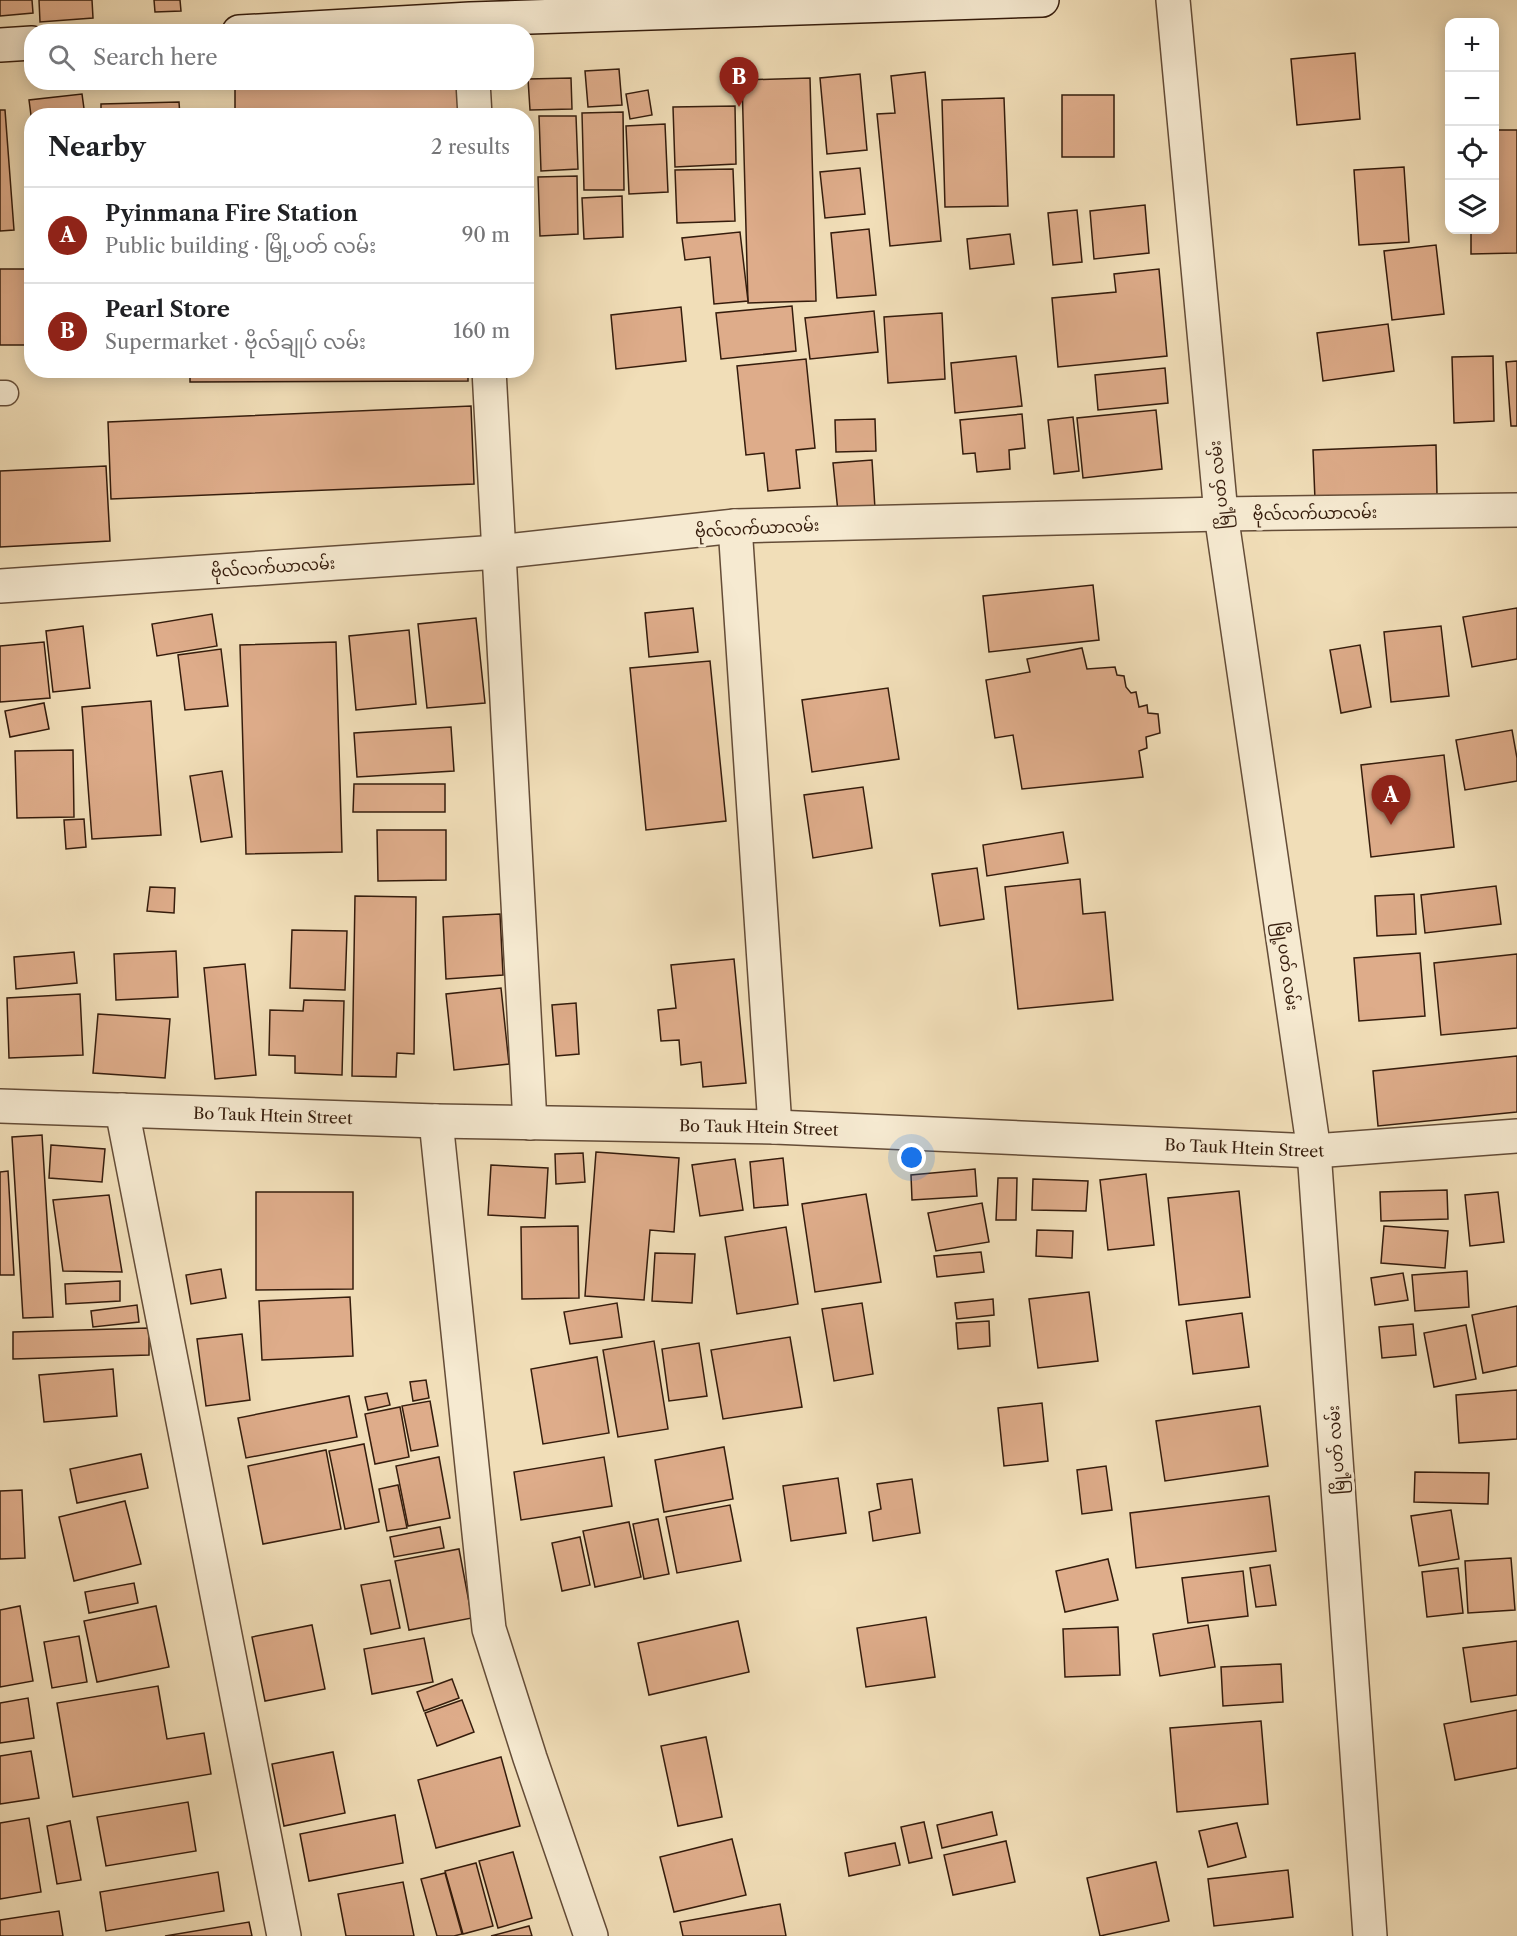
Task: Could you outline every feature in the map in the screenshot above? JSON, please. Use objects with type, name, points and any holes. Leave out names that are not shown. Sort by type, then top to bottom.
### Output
[{"type":"street","points":[[493,24],[1042,0]]},
{"type":"street","name":"မြို့ပတ် လမ်း","points":[[1173,0],[1221,514],[1314,1151],[1370,1936]]},
{"type":"street","points":[[0,45],[24,44]]},
{"type":"street","points":[[473,90],[475,108]]},
{"type":"street","points":[[489,378],[530,1123]]},
{"type":"street","name":"ဗိုလ်လက်ယာလမ်း","points":[[0,586],[498,552],[735,526],[1221,514],[1517,510]]},
{"type":"street","points":[[735,526],[775,1127]]},
{"type":"street","name":"Bo Tauk Htein Street","points":[[0,1106],[436,1121],[775,1127],[1314,1151],[1517,1136]]},
{"type":"street","points":[[122,1110],[284,1936]]},
{"type":"street","points":[[436,1121],[489,1629],[591,1936]]},
{"type":"building","points":[[0,0],[32,0],[33,13],[0,16]]},
{"type":"building","points":[[39,0],[92,0],[93,18],[40,22]]},
{"type":"building","points":[[154,0],[180,0],[181,11],[155,12]]},
{"type":"building","points":[[1355,53],[1360,119],[1297,125],[1291,59]]},
{"type":"building","points":[[619,69],[622,105],[588,107],[585,71]]},
{"type":"building","points":[[925,72],[941,241],[890,246],[877,114],[895,113],[891,76]]},
{"type":"building","points":[[860,74],[867,150],[827,154],[820,78]]},
{"type":"building","points":[[571,78],[572,109],[534,110],[530,108],[529,90],[534,90],[534,79]]},
{"type":"building","points":[[810,78],[816,301],[748,303],[742,80]]},
{"type":"building","points":[[235,90],[468,90],[468,108],[235,108]]},
{"type":"building","points":[[648,90],[652,115],[630,119],[626,94]]},
{"type":"building","points":[[82,94],[84,108],[30,108],[29,100]]},
{"type":"building","points":[[1062,95],[1114,95],[1114,157],[1062,157]]},
{"type":"building","points":[[1004,98],[1008,206],[945,207],[942,100]]},
{"type":"building","points":[[179,102],[179,108],[101,108],[101,104]]},
{"type":"building","points":[[735,106],[736,164],[675,167],[673,107]]},
{"type":"building","points":[[0,110],[5,110],[14,230],[0,231]]},
{"type":"building","points":[[623,112],[624,190],[584,190],[582,113]]},
{"type":"building","points":[[539,116],[576,116],[578,169],[541,171]]},
{"type":"building","points":[[665,124],[668,192],[629,194],[626,126]]},
{"type":"building","points":[[1499,130],[1517,130],[1517,253],[1471,254],[1471,234],[1499,234]]},
{"type":"building","points":[[1404,167],[1409,242],[1359,245],[1354,170]]},
{"type":"building","points":[[860,168],[865,214],[825,218],[820,172]]},
{"type":"building","points":[[733,169],[735,221],[677,223],[675,170]]},
{"type":"building","points":[[577,176],[578,234],[540,236],[538,177]]},
{"type":"building","points":[[622,196],[623,237],[584,239],[582,198]]},
{"type":"building","points":[[1145,205],[1149,253],[1094,259],[1090,211]]},
{"type":"building","points":[[1077,210],[1082,262],[1053,265],[1048,213]]},
{"type":"building","points":[[869,229],[876,295],[837,298],[831,233]]},
{"type":"building","points":[[740,232],[748,301],[714,304],[710,257],[685,260],[682,238]]},
{"type":"building","points":[[1010,234],[1014,264],[970,269],[967,239]]},
{"type":"building","points":[[1436,245],[1444,314],[1392,320],[1384,251]]},
{"type":"building","points":[[0,269],[24,269],[24,345],[0,345]]},
{"type":"building","points":[[1159,269],[1167,356],[1058,367],[1052,298],[1116,292],[1114,274]]},
{"type":"building","points":[[792,306],[796,351],[721,359],[716,313]]},
{"type":"building","points":[[681,307],[686,361],[616,369],[611,315]]},
{"type":"building","points":[[874,311],[878,352],[810,359],[805,318]]},
{"type":"building","points":[[942,313],[945,379],[888,383],[884,317]]},
{"type":"building","points":[[1388,324],[1394,371],[1323,381],[1317,333]]},
{"type":"building","points":[[1016,356],[1022,406],[955,413],[951,363]]},
{"type":"building","points":[[1493,356],[1494,421],[1454,423],[1452,357]]},
{"type":"building","points":[[806,359],[815,448],[796,450],[800,488],[768,491],[764,453],[746,455],[737,366]]},
{"type":"building","points":[[1517,361],[1517,426],[1511,426],[1506,362]]},
{"type":"building","points":[[1165,368],[1168,403],[1098,410],[1095,375]]},
{"type":"building","points":[[190,378],[468,378],[468,381],[190,382]]},
{"type":"building","points":[[471,406],[474,484],[111,499],[108,422]]},
{"type":"building","points":[[1156,410],[1162,469],[1083,478],[1077,418]]},
{"type":"building","points":[[1022,414],[1025,448],[1009,450],[1010,469],[977,472],[975,453],[963,454],[960,420]]},
{"type":"building","points":[[1073,417],[1079,471],[1054,474],[1048,420]]},
{"type":"building","points":[[875,419],[876,451],[836,452],[835,420]]},
{"type":"building","points":[[1436,445],[1437,495],[1315,500],[1313,450]]},
{"type":"building","points":[[872,460],[875,509],[838,512],[833,463]]},
{"type":"building","points":[[106,466],[110,541],[0,547],[0,471]]},
{"type":"building","points":[[1093,585],[1099,640],[989,652],[983,596]]},
{"type":"building","points":[[693,608],[698,652],[649,657],[645,613]]},
{"type":"building","points":[[1517,608],[1517,659],[1472,667],[1463,617]]},
{"type":"building","points":[[212,614],[217,646],[157,656],[152,624]]},
{"type":"building","points":[[476,618],[485,703],[427,708],[418,624]]},
{"type":"building","points":[[83,626],[90,688],[53,692],[46,631]]},
{"type":"building","points":[[1441,626],[1449,696],[1391,702],[1384,632]]},
{"type":"building","points":[[409,630],[416,704],[356,710],[349,636]]},
{"type":"building","points":[[44,642],[50,698],[0,702],[0,646]]},
{"type":"building","points":[[336,642],[342,852],[246,854],[240,645]]},
{"type":"building","points":[[1360,645],[1371,707],[1341,713],[1330,650]]},
{"type":"building","points":[[1082,648],[1087,669],[1115,667],[1117,675],[1124,676],[1126,687],[1131,693],[1136,692],[1139,707],[1147,705],[1148,713],[1158,714],[1160,733],[1146,737],[1147,748],[1139,751],[1143,777],[1022,789],[1013,735],[995,738],[986,680],[1030,672],[1027,659]]},
{"type":"building","points":[[221,649],[228,706],[185,710],[178,655]]},
{"type":"building","points":[[710,661],[726,821],[646,830],[630,668]]},
{"type":"building","points":[[888,688],[899,759],[812,772],[802,700]]},
{"type":"building","points":[[151,701],[161,835],[92,839],[82,707]]},
{"type":"building","points":[[44,703],[49,729],[10,737],[5,711]]},
{"type":"building","points":[[451,727],[454,771],[357,777],[354,733]]},
{"type":"building","points":[[1512,730],[1517,758],[1517,781],[1465,790],[1456,740]]},
{"type":"building","points":[[73,750],[74,817],[17,818],[15,751]]},
{"type":"building","points":[[1444,755],[1454,847],[1371,857],[1361,765]]},
{"type":"building","points":[[222,771],[232,837],[201,842],[190,776]]},
{"type":"building","points":[[354,784],[445,784],[445,812],[353,812]]},
{"type":"building","points":[[863,787],[872,848],[813,858],[804,795]]},
{"type":"building","points":[[84,819],[86,847],[66,849],[64,820]]},
{"type":"building","points":[[377,830],[446,830],[446,880],[378,881]]},
{"type":"building","points":[[1063,832],[1068,863],[987,876],[983,845]]},
{"type":"building","points":[[977,868],[984,919],[940,926],[932,874]]},
{"type":"building","points":[[1080,879],[1083,914],[1105,912],[1113,1000],[1018,1009],[1005,887]]},
{"type":"building","points":[[1496,886],[1501,924],[1425,933],[1421,895]]},
{"type":"building","points":[[150,887],[175,888],[174,913],[147,911]]},
{"type":"building","points":[[1414,894],[1416,934],[1377,936],[1375,896]]},
{"type":"building","points":[[355,896],[416,897],[414,1054],[397,1053],[396,1077],[352,1076]]},
{"type":"building","points":[[500,914],[503,975],[446,979],[443,917]]},
{"type":"building","points":[[292,930],[347,931],[345,990],[290,988]]},
{"type":"building","points":[[176,951],[178,997],[116,1000],[114,954]]},
{"type":"building","points":[[74,952],[77,983],[16,989],[14,957]]},
{"type":"building","points":[[1420,953],[1425,1016],[1359,1021],[1354,958]]},
{"type":"building","points":[[1517,954],[1517,1028],[1441,1035],[1434,963]]},
{"type":"building","points":[[734,959],[746,1083],[703,1087],[701,1062],[681,1065],[679,1040],[661,1041],[658,1010],[676,1008],[671,965]]},
{"type":"building","points":[[245,964],[256,1075],[215,1079],[204,968]]},
{"type":"building","points":[[501,988],[509,1064],[454,1070],[446,994]]},
{"type":"building","points":[[80,994],[83,1055],[9,1058],[7,998]]},
{"type":"building","points":[[304,1000],[344,1001],[342,1075],[295,1073],[295,1056],[269,1055],[270,1010],[303,1011]]},
{"type":"building","points":[[576,1003],[579,1054],[556,1056],[552,1005]]},
{"type":"building","points":[[98,1014],[170,1019],[165,1078],[93,1073]]},
{"type":"building","points":[[1517,1056],[1517,1112],[1378,1126],[1373,1071]]},
{"type":"building","points":[[42,1135],[53,1317],[23,1318],[12,1137]]},
{"type":"building","points":[[51,1145],[105,1149],[102,1182],[49,1178]]},
{"type":"building","points":[[596,1152],[679,1158],[674,1232],[650,1230],[644,1300],[585,1296]]},
{"type":"building","points":[[583,1153],[585,1182],[556,1184],[555,1154]]},
{"type":"building","points":[[783,1158],[788,1205],[754,1208],[750,1162]]},
{"type":"building","points":[[735,1159],[743,1210],[700,1216],[692,1165]]},
{"type":"building","points":[[491,1165],[548,1168],[545,1218],[488,1215]]},
{"type":"building","points":[[975,1169],[977,1196],[912,1200],[911,1175]]},
{"type":"building","points":[[8,1171],[14,1275],[0,1275],[0,1172]]},
{"type":"building","points":[[1146,1174],[1154,1245],[1108,1250],[1100,1180]]},
{"type":"building","points":[[998,1178],[1017,1178],[1016,1220],[996,1220]]},
{"type":"building","points":[[1033,1179],[1088,1181],[1086,1211],[1032,1210]]},
{"type":"building","points":[[1447,1190],[1448,1219],[1381,1221],[1380,1192]]},
{"type":"building","points":[[1239,1191],[1250,1297],[1179,1305],[1168,1198]]},
{"type":"building","points":[[256,1192],[353,1192],[353,1289],[256,1290]]},
{"type":"building","points":[[1498,1192],[1504,1242],[1470,1246],[1465,1195]]},
{"type":"building","points":[[866,1194],[881,1282],[815,1292],[802,1204]]},
{"type":"building","points":[[109,1195],[122,1272],[63,1271],[53,1200]]},
{"type":"building","points":[[982,1203],[989,1242],[936,1251],[928,1213]]},
{"type":"building","points":[[578,1226],[579,1298],[522,1299],[521,1227]]},
{"type":"building","points":[[1384,1226],[1448,1231],[1445,1268],[1381,1263]]},
{"type":"building","points":[[786,1227],[798,1304],[737,1314],[725,1237]]},
{"type":"building","points":[[1037,1230],[1073,1231],[1072,1258],[1036,1256]]},
{"type":"building","points":[[981,1252],[984,1272],[937,1277],[934,1256]]},
{"type":"building","points":[[655,1253],[695,1254],[692,1303],[652,1301]]},
{"type":"building","points":[[221,1269],[226,1298],[191,1304],[186,1275]]},
{"type":"building","points":[[1467,1271],[1469,1307],[1415,1311],[1412,1275]]},
{"type":"building","points":[[1403,1273],[1408,1300],[1375,1305],[1371,1278]]},
{"type":"building","points":[[120,1281],[120,1301],[66,1304],[65,1284]]},
{"type":"building","points":[[1089,1292],[1098,1361],[1038,1368],[1029,1299]]},
{"type":"building","points":[[350,1297],[353,1356],[262,1360],[259,1301]]},
{"type":"building","points":[[993,1299],[994,1315],[957,1319],[955,1303]]},
{"type":"building","points":[[617,1303],[622,1337],[570,1344],[564,1312]]},
{"type":"building","points":[[862,1303],[873,1374],[834,1381],[822,1309]]},
{"type":"building","points":[[137,1305],[139,1322],[93,1327],[91,1311]]},
{"type":"building","points":[[1517,1306],[1517,1366],[1483,1373],[1472,1315]]},
{"type":"building","points":[[1242,1313],[1249,1367],[1193,1374],[1186,1321]]},
{"type":"building","points":[[989,1321],[990,1346],[958,1349],[956,1323]]},
{"type":"building","points":[[1413,1324],[1416,1355],[1382,1358],[1379,1327]]},
{"type":"building","points":[[1466,1325],[1476,1379],[1434,1387],[1424,1333]]},
{"type":"building","points":[[149,1328],[149,1355],[13,1359],[13,1332]]},
{"type":"building","points":[[242,1334],[250,1400],[206,1406],[197,1339]]},
{"type":"building","points":[[790,1337],[802,1407],[723,1419],[711,1350]]},
{"type":"building","points":[[654,1341],[668,1429],[618,1437],[603,1350]]},
{"type":"building","points":[[699,1343],[707,1396],[669,1401],[662,1349]]},
{"type":"building","points":[[597,1357],[609,1433],[543,1444],[531,1369]]},
{"type":"building","points":[[113,1369],[117,1416],[44,1422],[39,1375]]},
{"type":"building","points":[[426,1380],[429,1398],[413,1401],[410,1382]]},
{"type":"building","points":[[1517,1390],[1517,1439],[1459,1443],[1456,1395]]},
{"type":"building","points":[[387,1393],[390,1405],[368,1410],[365,1397]]},
{"type":"building","points":[[349,1396],[357,1437],[246,1458],[238,1418]]},
{"type":"building","points":[[430,1401],[438,1446],[411,1451],[402,1406]]},
{"type":"building","points":[[1042,1403],[1048,1461],[1004,1466],[998,1408]]},
{"type":"building","points":[[1260,1406],[1268,1466],[1165,1481],[1156,1421]]},
{"type":"building","points":[[400,1407],[409,1457],[375,1464],[365,1414]]},
{"type":"building","points":[[364,1444],[379,1522],[345,1529],[329,1451]]},
{"type":"building","points":[[724,1447],[733,1499],[664,1512],[655,1460]]},
{"type":"building","points":[[326,1450],[341,1529],[263,1544],[248,1466]]},
{"type":"building","points":[[141,1454],[148,1488],[77,1503],[70,1469]]},
{"type":"building","points":[[439,1457],[450,1518],[408,1526],[396,1466]]},
{"type":"building","points":[[604,1457],[612,1506],[521,1520],[514,1472]]},
{"type":"building","points":[[1106,1466],[1112,1510],[1082,1514],[1077,1470]]},
{"type":"building","points":[[1415,1472],[1489,1473],[1488,1504],[1414,1502]]},
{"type":"building","points":[[838,1478],[846,1533],[791,1541],[783,1486]]},
{"type":"building","points":[[912,1479],[920,1533],[873,1541],[869,1512],[881,1509],[877,1484]]},
{"type":"building","points":[[398,1485],[407,1528],[387,1531],[379,1489]]},
{"type":"building","points":[[22,1490],[25,1558],[0,1559],[0,1491]]},
{"type":"building","points":[[1269,1496],[1276,1551],[1136,1568],[1130,1513]]},
{"type":"building","points":[[125,1501],[141,1564],[74,1581],[59,1517]]},
{"type":"building","points":[[730,1505],[741,1561],[677,1573],[666,1517]]},
{"type":"building","points":[[1451,1510],[1459,1559],[1419,1566],[1411,1516]]},
{"type":"building","points":[[658,1519],[669,1574],[644,1579],[633,1524]]},
{"type":"building","points":[[629,1522],[641,1577],[595,1587],[583,1531]]},
{"type":"building","points":[[440,1527],[444,1548],[394,1557],[390,1537]]},
{"type":"building","points":[[580,1537],[590,1585],[562,1591],[552,1543]]},
{"type":"building","points":[[459,1549],[472,1618],[409,1630],[395,1561]]},
{"type":"building","points":[[1511,1558],[1515,1610],[1468,1613],[1465,1561]]},
{"type":"building","points":[[1108,1559],[1118,1600],[1065,1612],[1056,1571]]},
{"type":"building","points":[[1270,1565],[1276,1605],[1256,1607],[1250,1568]]},
{"type":"building","points":[[1458,1568],[1463,1613],[1427,1617],[1422,1572]]},
{"type":"building","points":[[1243,1571],[1248,1616],[1188,1623],[1182,1578]]},
{"type":"building","points":[[390,1580],[400,1628],[371,1634],[361,1585]]},
{"type":"building","points":[[134,1583],[138,1603],[89,1613],[85,1592]]},
{"type":"building","points":[[20,1606],[33,1681],[0,1687],[0,1610]]},
{"type":"building","points":[[156,1606],[169,1667],[97,1682],[84,1621]]},
{"type":"building","points":[[926,1617],[935,1677],[866,1687],[857,1628]]},
{"type":"building","points":[[738,1621],[749,1672],[649,1695],[638,1643]]},
{"type":"building","points":[[312,1625],[325,1689],[265,1701],[252,1637]]},
{"type":"building","points":[[1208,1625],[1215,1667],[1160,1676],[1153,1634]]},
{"type":"building","points":[[1118,1627],[1120,1675],[1065,1677],[1063,1629]]},
{"type":"building","points":[[79,1636],[87,1682],[52,1688],[44,1642]]},
{"type":"building","points":[[424,1638],[433,1682],[372,1694],[364,1649]]},
{"type":"building","points":[[1517,1641],[1517,1695],[1471,1702],[1463,1648]]},
{"type":"building","points":[[1281,1664],[1283,1702],[1223,1706],[1221,1667]]},
{"type":"building","points":[[452,1679],[459,1698],[424,1711],[417,1692]]},
{"type":"building","points":[[158,1686],[167,1739],[204,1733],[211,1774],[73,1797],[57,1703]]},
{"type":"building","points":[[28,1698],[34,1738],[0,1743],[0,1703]]},
{"type":"building","points":[[462,1700],[474,1732],[437,1746],[425,1713]]},
{"type":"building","points":[[1517,1710],[1517,1768],[1455,1780],[1444,1724]]},
{"type":"building","points":[[1261,1721],[1268,1804],[1177,1812],[1170,1728]]},
{"type":"building","points":[[706,1737],[722,1817],[678,1826],[661,1746]]},
{"type":"building","points":[[31,1751],[39,1798],[0,1804],[0,1756]]},
{"type":"building","points":[[333,1752],[345,1813],[284,1826],[272,1764]]},
{"type":"building","points":[[501,1757],[520,1826],[436,1848],[418,1780]]},
{"type":"building","points":[[188,1802],[196,1851],[106,1866],[97,1817]]},
{"type":"building","points":[[992,1812],[997,1835],[942,1848],[937,1825]]},
{"type":"building","points":[[395,1815],[403,1863],[309,1881],[300,1834]]},
{"type":"building","points":[[29,1818],[41,1892],[0,1899],[0,1823]]},
{"type":"building","points":[[70,1821],[81,1880],[57,1884],[47,1826]]},
{"type":"building","points":[[924,1822],[932,1858],[909,1863],[901,1827]]},
{"type":"building","points":[[1237,1823],[1246,1857],[1208,1867],[1199,1831]]},
{"type":"building","points":[[732,1839],[746,1895],[674,1912],[660,1857]]},
{"type":"building","points":[[1006,1841],[1015,1882],[953,1895],[944,1855]]},
{"type":"building","points":[[895,1843],[900,1865],[849,1876],[845,1853]]},
{"type":"building","points":[[513,1852],[532,1918],[498,1928],[479,1861]]},
{"type":"building","points":[[1156,1862],[1169,1921],[1100,1936],[1087,1878]]},
{"type":"building","points":[[476,1863],[493,1926],[463,1934],[445,1871]]},
{"type":"building","points":[[1288,1870],[1293,1917],[1214,1926],[1208,1879]]},
{"type":"building","points":[[218,1872],[224,1911],[106,1931],[100,1892]]},
{"type":"building","points":[[445,1873],[462,1934],[454,1936],[437,1936],[421,1879]]},
{"type":"building","points":[[403,1882],[414,1936],[346,1936],[338,1894]]},
{"type":"building","points":[[780,1904],[786,1936],[683,1936],[680,1922]]},
{"type":"building","points":[[59,1911],[63,1936],[0,1936],[0,1920]]},
{"type":"building","points":[[249,1922],[252,1936],[165,1936]]},
{"type":"building","points":[[529,1926],[532,1936],[491,1936]]},
{"type":"place","name":"Pearl Store","points":[[739,107]]},
{"type":"place","name":"Pyinmana Fire Station","points":[[1391,825]]}]
